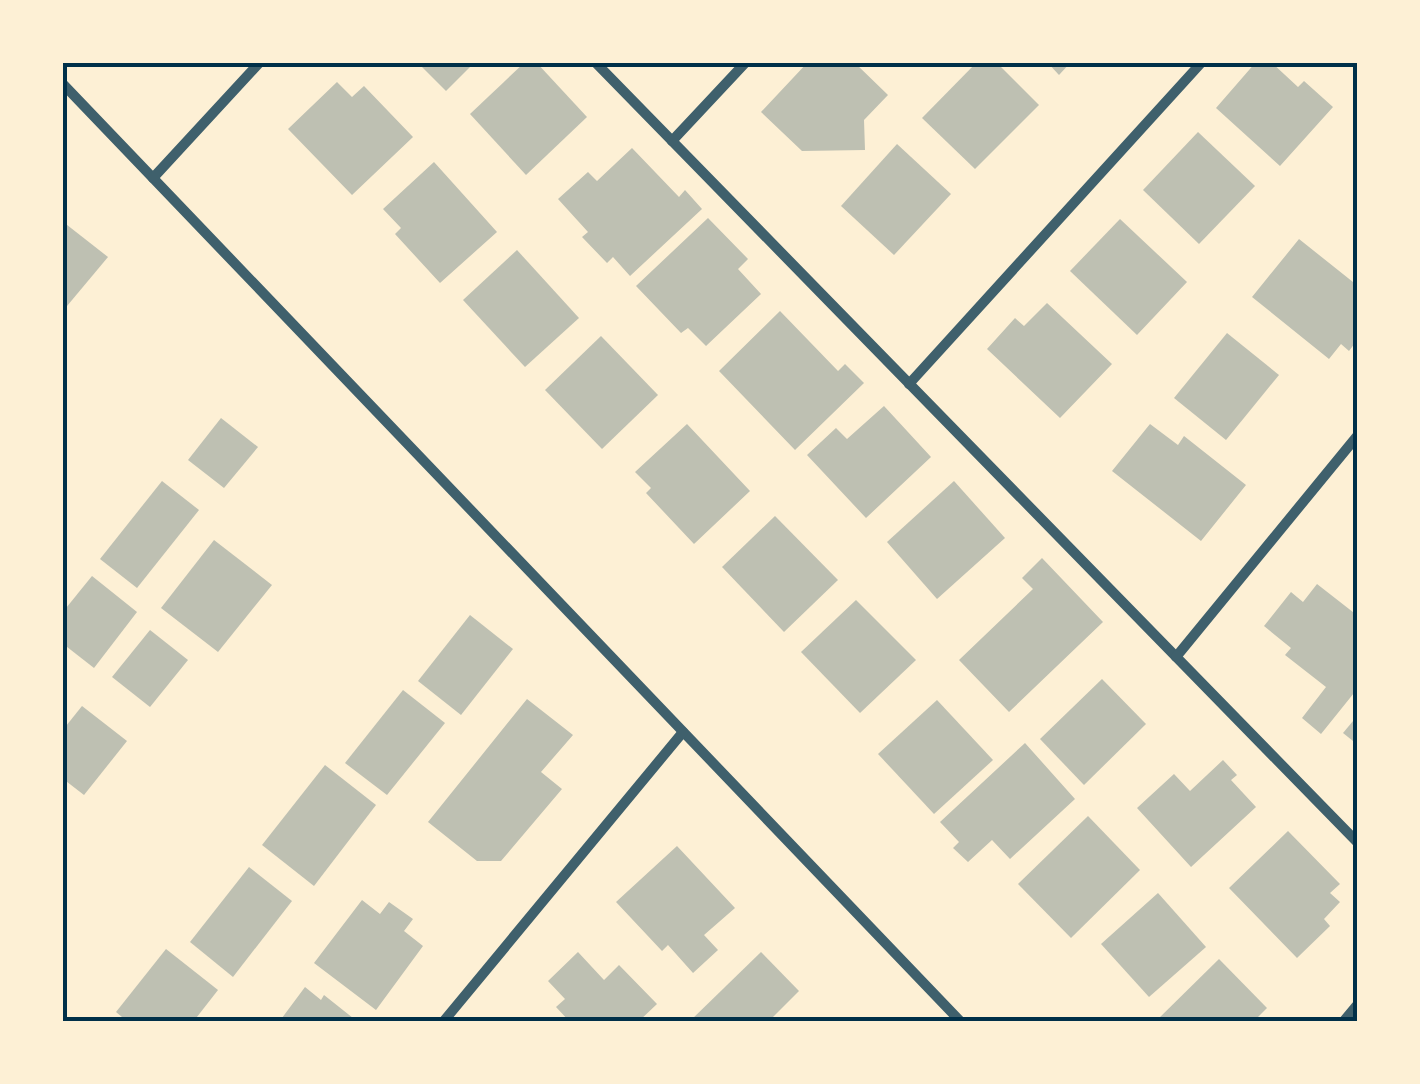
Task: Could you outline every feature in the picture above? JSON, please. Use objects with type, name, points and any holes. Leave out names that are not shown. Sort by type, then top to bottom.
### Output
[{"type":"street","points":[[153,178],[260,62]]},
{"type":"street","points":[[595,62],[1358,843]]},
{"type":"street","points":[[672,141],[746,62]]},
{"type":"street","points":[[909,384],[1202,62]]},
{"type":"street","points":[[62,83],[962,1022]]},
{"type":"street","points":[[1176,658],[1358,436]]},
{"type":"street","points":[[443,1022],[683,732]]},
{"type":"street","points":[[1343,1022],[1358,1004]]},
{"type":"building","points":[[417,62],[475,62],[446,91]]},
{"type":"building","points":[[525,62],[536,62],[587,117],[526,175],[470,114]]},
{"type":"building","points":[[808,62],[854,62],[888,95],[864,120],[865,150],[802,151],[761,112]]},
{"type":"building","points":[[977,62],[996,62],[1039,105],[975,169],[922,118]]},
{"type":"building","points":[[1047,62],[1071,62],[1059,75]]},
{"type":"building","points":[[1256,62],[1271,62],[1298,87],[1304,81],[1333,107],[1280,166],[1216,108]]},
{"type":"building","points":[[337,82],[352,97],[364,86],[413,137],[352,195],[288,129]]},
{"type":"building","points":[[1198,132],[1255,186],[1199,244],[1143,190]]},
{"type":"building","points":[[897,144],[951,194],[894,255],[841,206]]},
{"type":"building","points":[[632,148],[679,197],[685,190],[702,209],[630,276],[613,257],[607,263],[582,237],[588,232],[558,199],[588,172],[597,181]]},
{"type":"building","points":[[434,162],[497,232],[440,283],[395,234],[401,228],[383,209]]},
{"type":"building","points":[[708,218],[748,259],[738,269],[761,294],[706,346],[688,328],[681,333],[636,286]]},
{"type":"building","points":[[1120,219],[1187,282],[1137,335],[1070,271]]},
{"type":"building","points":[[62,221],[108,257],[62,312]]},
{"type":"building","points":[[1299,239],[1358,286],[1358,339],[1349,351],[1341,344],[1329,359],[1252,297]]},
{"type":"building","points":[[517,250],[579,318],[525,367],[463,300]]},
{"type":"building","points":[[1047,303],[1112,364],[1060,418],[987,349],[1015,318],[1024,326]]},
{"type":"building","points":[[780,311],[838,371],[845,364],[864,383],[795,450],[719,371]]},
{"type":"building","points":[[1227,333],[1279,375],[1226,440],[1174,398]]},
{"type":"building","points":[[601,336],[658,395],[602,449],[545,390]]},
{"type":"building","points":[[884,406],[931,457],[866,518],[807,455],[836,428],[847,439]]},
{"type":"building","points":[[221,418],[258,447],[224,488],[188,460]]},
{"type":"building","points":[[687,424],[750,491],[694,544],[646,493],[651,488],[635,472]]},
{"type":"building","points":[[1150,424],[1178,445],[1184,436],[1246,485],[1201,541],[1112,471]]},
{"type":"building","points":[[162,481],[199,510],[137,588],[100,559]]},
{"type":"building","points":[[954,481],[1005,538],[937,599],[887,542]]},
{"type":"building","points":[[775,516],[838,580],[784,632],[722,567]]},
{"type":"building","points":[[214,540],[272,585],[218,652],[161,608]]},
{"type":"building","points":[[1042,558],[1103,622],[1009,712],[959,660],[1033,589],[1022,578]]},
{"type":"building","points":[[92,576],[137,612],[94,668],[62,643],[62,613]]},
{"type":"building","points":[[1317,584],[1358,616],[1358,688],[1321,734],[1302,718],[1326,687],[1285,655],[1291,648],[1264,626],[1291,592],[1303,602]]},
{"type":"building","points":[[856,600],[916,660],[860,713],[801,652]]},
{"type":"building","points":[[470,615],[513,649],[461,715],[418,681]]},
{"type":"building","points":[[150,630],[188,660],[150,707],[112,677]]},
{"type":"building","points":[[1102,679],[1146,724],[1084,785],[1040,739]]},
{"type":"building","points":[[403,690],[445,723],[387,795],[345,763]]},
{"type":"building","points":[[527,699],[573,735],[541,772],[562,789],[501,861],[477,861],[428,822]]},
{"type":"building","points":[[937,700],[993,760],[934,814],[878,754]]},
{"type":"building","points":[[82,706],[127,741],[84,795],[62,778],[62,731]]},
{"type":"building","points":[[1358,715],[1358,745],[1343,733]]},
{"type":"building","points":[[1025,743],[1075,799],[1010,859],[992,840],[968,862],[953,848],[959,842],[940,822]]},
{"type":"building","points":[[1223,760],[1237,775],[1231,780],[1256,807],[1191,867],[1137,808],[1174,774],[1190,791]]},
{"type":"building","points":[[325,765],[376,805],[314,886],[262,845]]},
{"type":"building","points":[[1088,816],[1140,870],[1071,938],[1018,884]]},
{"type":"building","points":[[1288,831],[1340,884],[1330,893],[1340,902],[1324,919],[1330,926],[1297,958],[1229,888]]},
{"type":"building","points":[[677,846],[735,908],[704,935],[718,950],[693,973],[668,945],[662,951],[616,902]]},
{"type":"building","points":[[249,867],[292,901],[233,977],[190,942]]},
{"type":"building","points":[[1158,893],[1206,947],[1149,997],[1101,944]]},
{"type":"building","points":[[362,900],[380,914],[389,902],[413,919],[404,931],[423,946],[376,1010],[314,963]]},
{"type":"building","points":[[166,949],[218,990],[193,1022],[128,1022],[116,1012]]},
{"type":"building","points":[[578,952],[604,980],[619,965],[657,1004],[638,1022],[570,1022],[556,1007],[565,999],[548,981]]},
{"type":"building","points":[[761,952],[799,991],[768,1022],[689,1022]]},
{"type":"building","points":[[1219,959],[1267,1008],[1253,1022],[1155,1022]]},
{"type":"building","points":[[305,987],[321,1000],[324,995],[358,1022],[279,1022]]}]
